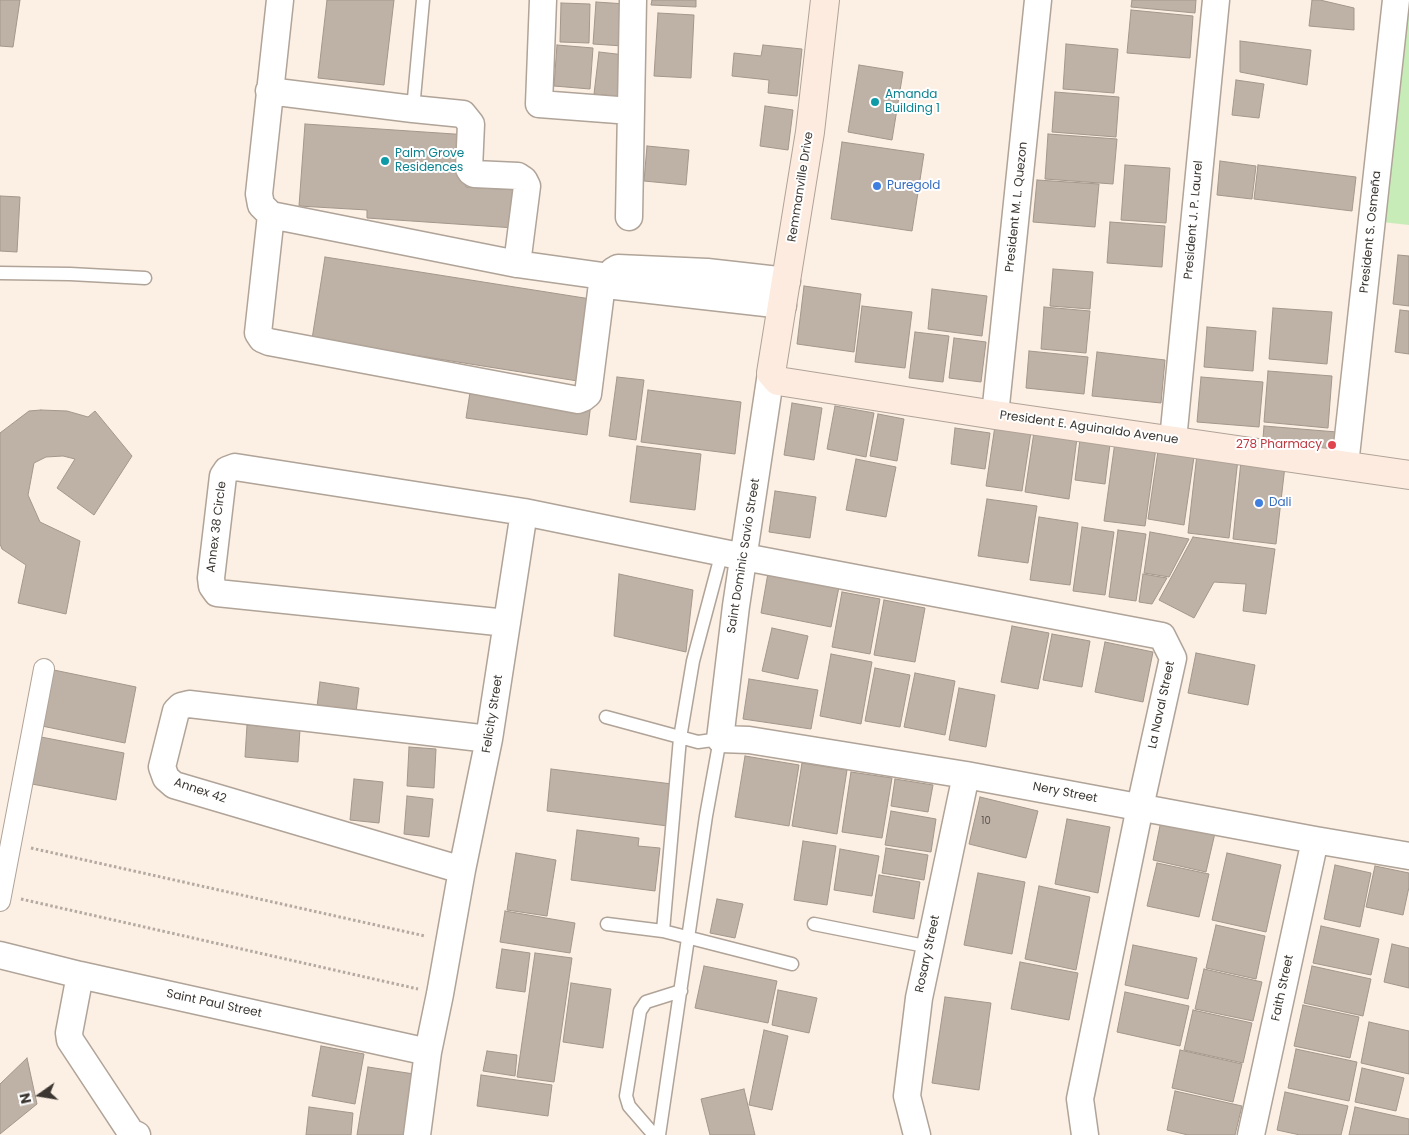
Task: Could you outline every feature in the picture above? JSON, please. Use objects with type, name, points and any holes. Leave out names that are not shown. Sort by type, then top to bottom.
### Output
[{"type":"main road","name":"Remmanville Drive","points":[[772,374],[810,132],[825,0]]},
{"type":"main road","name":"President E. Aguinaldo Avenue","points":[[772,374],[778,380],[995,415],[1409,475]]},
{"type":"street","points":[[280,0],[258,194],[261,205],[271,215],[517,264],[606,276],[618,268],[682,282],[785,293]]},
{"type":"street","points":[[543,0],[539,104],[631,111]]},
{"type":"street","points":[[629,217],[633,0]]},
{"type":"street","name":"President M. L. Quezon","points":[[995,415],[1038,0]]},
{"type":"street","name":"President J. P. Laurel","points":[[1173,440],[1216,0]]},
{"type":"street","name":"President S. Osmeña","points":[[1346,465],[1396,0]]},
{"type":"street","points":[[269,91],[463,114],[470,124],[469,169],[471,172],[474,174],[518,176],[524,180],[527,186],[517,264]]},
{"type":"street","points":[[271,215],[258,332],[262,339],[269,342],[578,400],[588,394],[606,276]]},
{"type":"street","name":"Saint Dominic Savio Street","points":[[720,739],[736,606],[733,554],[772,374]]},
{"type":"street","name":"Annex 38 Circle","points":[[507,623],[217,593],[212,586],[210,578],[222,476],[227,470],[234,467],[524,512]]},
{"type":"street","points":[[524,512],[733,554]]},
{"type":"street","name":"Felicity Street","points":[[417,1135],[428,1052],[489,739],[524,512]]},
{"type":"street","name":"La Naval Street","points":[[733,554],[1162,636],[1173,658],[1140,807],[1080,1099],[1085,1135]]},
{"type":"street","points":[[1,898],[44,669]]},
{"type":"street","name":"Annex 42","points":[[462,870],[174,785],[166,778],[162,767],[176,711],[181,706],[189,704],[489,739]]},
{"type":"street","name":"Nery Street","points":[[720,739],[749,740],[966,775],[1409,856]]},
{"type":"street","name":"Rosary Street","points":[[916,1135],[907,1096],[919,998],[966,775]]},
{"type":"street","name":"Faith Street","points":[[1251,1135],[1315,840]]},
{"type":"street","name":"Saint Paul Street","points":[[0,955],[80,975],[428,1052]]},
{"type":"street","points":[[80,975],[69,1033],[70,1040],[130,1132],[137,1135]]},
{"type":"lane","points":[[413,109],[423,0]]},
{"type":"lane","points":[[0,273],[145,278]]},
{"type":"lane","points":[[663,931],[680,738],[693,661],[733,554]]},
{"type":"lane","points":[[606,717],[698,742],[720,739],[711,786],[659,1135]]},
{"type":"lane","points":[[607,924],[663,931],[688,939],[792,964]]},
{"type":"lane","points":[[814,924],[930,947]]},
{"type":"lane","points":[[654,1135],[629,1106],[626,1096],[640,1011],[646,1002],[681,991]]},
{"type":"path","points":[[11,844],[450,941]]},
{"type":"path","points":[[1,898],[440,994]]},
{"type":"green space","points":[[1409,0],[1409,225],[1382,222]]},
{"type":"building","points":[[0,0],[20,0],[13,47],[0,46]]},
{"type":"building","points":[[327,0],[394,0],[384,85],[318,78]]},
{"type":"building","points":[[652,0],[696,0],[696,7],[651,5]]},
{"type":"building","points":[[1132,0],[1196,0],[1195,13],[1131,7]]},
{"type":"building","points":[[1312,0],[1354,8],[1354,30],[1309,26]]},
{"type":"building","points":[[596,2],[626,4],[623,46],[593,44]]},
{"type":"building","points":[[561,3],[590,4],[589,43],[560,42]]},
{"type":"building","points":[[1131,10],[1193,16],[1190,58],[1127,53]]},
{"type":"building","points":[[658,13],[694,15],[691,78],[654,76]]},
{"type":"building","points":[[1240,41],[1311,50],[1307,85],[1240,72]]},
{"type":"building","points":[[1066,44],[1118,49],[1114,93],[1063,89]]},
{"type":"building","points":[[557,45],[593,48],[590,89],[554,86]]},
{"type":"building","points":[[763,45],[802,49],[797,96],[768,93],[769,80],[732,76],[734,53],[761,56]]},
{"type":"building","points":[[599,52],[625,55],[621,97],[594,94]]},
{"type":"building","name":"Amanda Building 1","points":[[859,65],[903,72],[892,140],[848,132]]},
{"type":"building","points":[[1236,80],[1264,84],[1259,118],[1232,115]]},
{"type":"building","points":[[1055,92],[1119,97],[1116,137],[1052,132]]},
{"type":"building","points":[[765,106],[793,110],[788,150],[760,146]]},
{"type":"building","name":"Palm Grove Residences","points":[[305,124],[469,135],[466,187],[518,190],[515,228],[367,218],[367,210],[299,206]]},
{"type":"building","points":[[1048,134],[1117,139],[1113,184],[1045,179]]},
{"type":"building","name":"Puregold","points":[[842,142],[924,154],[912,231],[831,219]]},
{"type":"building","points":[[647,146],[689,150],[686,185],[644,181]]},
{"type":"building","points":[[1220,161],[1256,166],[1252,199],[1217,195]]},
{"type":"building","points":[[1125,165],[1170,168],[1166,223],[1121,220]]},
{"type":"building","points":[[1258,165],[1356,177],[1352,211],[1254,199]]},
{"type":"building","points":[[1037,180],[1099,184],[1095,227],[1033,222]]},
{"type":"building","points":[[0,196],[20,197],[17,252],[0,251]]},
{"type":"building","points":[[1110,222],[1165,226],[1162,267],[1107,263]]},
{"type":"building","points":[[1398,255],[1409,256],[1409,306],[1393,304]]},
{"type":"building","points":[[325,257],[597,300],[584,382],[312,339]]},
{"type":"building","points":[[1053,269],[1093,272],[1090,309],[1050,306]]},
{"type":"building","points":[[804,286],[861,294],[854,352],[797,344]]},
{"type":"building","points":[[932,289],[987,296],[982,336],[928,329]]},
{"type":"building","points":[[862,306],[912,312],[905,368],[855,362]]},
{"type":"building","points":[[1044,307],[1090,311],[1086,353],[1041,349]]},
{"type":"building","points":[[1273,308],[1332,312],[1327,364],[1269,359]]},
{"type":"building","points":[[1400,310],[1409,311],[1409,354],[1395,352]]},
{"type":"building","points":[[1207,327],[1256,331],[1253,371],[1204,367]]},
{"type":"building","points":[[915,332],[949,336],[943,382],[909,378]]},
{"type":"building","points":[[954,338],[986,342],[981,382],[949,378]]},
{"type":"building","points":[[1029,351],[1088,357],[1084,394],[1026,388]]},
{"type":"building","points":[[1097,352],[1165,360],[1161,403],[1092,396]]},
{"type":"building","points":[[1268,371],[1332,376],[1328,428],[1264,422]]},
{"type":"building","points":[[617,377],[644,380],[636,440],[609,436]]},
{"type":"building","points":[[1201,377],[1263,382],[1259,427],[1197,422]]},
{"type":"building","points":[[471,386],[591,403],[587,435],[466,418]]},
{"type":"building","points":[[648,390],[741,402],[735,454],[641,442]]},
{"type":"building","points":[[792,403],[822,408],[814,460],[784,455]]},
{"type":"building","points":[[835,406],[874,413],[866,457],[827,449]]},
{"type":"building","points":[[29,411],[67,411],[88,417],[95,411],[132,456],[94,515],[57,488],[75,459],[63,456],[46,457],[34,463],[28,495],[40,522],[80,541],[66,614],[18,603],[26,565],[2,549],[0,544],[0,433]]},
{"type":"building","points":[[878,414],[904,419],[897,461],[870,456]]},
{"type":"building","points":[[995,426],[1031,432],[1022,491],[986,486]]},
{"type":"building","points":[[1264,426],[1337,432],[1335,456],[1262,450]]},
{"type":"building","points":[[955,428],[990,433],[985,469],[951,464]]},
{"type":"building","points":[[1034,432],[1077,438],[1069,499],[1025,492]]},
{"type":"building","points":[[1080,439],[1110,444],[1105,484],[1075,480]]},
{"type":"building","points":[[1115,442],[1156,448],[1145,526],[1104,521]]},
{"type":"building","points":[[637,446],[701,454],[695,510],[630,502]]},
{"type":"building","points":[[1158,451],[1194,457],[1184,525],[1148,519]]},
{"type":"building","points":[[1197,454],[1238,459],[1229,538],[1188,533]]},
{"type":"building","points":[[856,459],[896,467],[886,517],[846,510]]},
{"type":"building","name":"Dali","points":[[1241,461],[1285,466],[1276,544],[1233,539]]},
{"type":"building","points":[[775,491],[816,497],[810,538],[769,532]]},
{"type":"building","points":[[987,499],[1037,506],[1028,563],[978,556]]},
{"type":"building","points":[[1039,517],[1078,523],[1070,585],[1030,580]]},
{"type":"building","points":[[1082,527],[1114,532],[1105,595],[1073,591]]},
{"type":"building","points":[[1118,530],[1146,534],[1136,601],[1109,597]]},
{"type":"building","points":[[1150,532],[1189,539],[1169,577],[1144,573]]},
{"type":"building","points":[[1193,537],[1275,549],[1266,614],[1243,611],[1246,584],[1214,582],[1194,618],[1159,600]]},
{"type":"building","points":[[768,573],[839,587],[831,627],[761,613]]},
{"type":"building","points":[[619,574],[693,590],[686,652],[614,636]]},
{"type":"building","points":[[1143,574],[1167,578],[1152,604],[1139,602]]},
{"type":"building","points":[[842,592],[880,599],[870,654],[832,647]]},
{"type":"building","points":[[884,600],[925,608],[915,662],[874,655]]},
{"type":"building","points":[[1012,626],[1049,633],[1038,689],[1001,682]]},
{"type":"building","points":[[772,628],[808,636],[798,679],[762,671]]},
{"type":"building","points":[[1052,634],[1090,641],[1082,687],[1043,680]]},
{"type":"building","points":[[1105,642],[1153,652],[1143,702],[1095,692]]},
{"type":"building","points":[[1196,653],[1255,665],[1248,705],[1188,693]]},
{"type":"building","points":[[831,654],[872,662],[861,724],[820,716]]},
{"type":"building","points":[[875,668],[910,675],[900,727],[865,721]]},
{"type":"building","points":[[49,669],[136,687],[125,743],[37,725]]},
{"type":"building","points":[[915,673],[955,681],[945,735],[904,727]]},
{"type":"building","points":[[749,679],[818,690],[811,729],[743,719]]},
{"type":"building","points":[[320,682],[359,688],[356,712],[317,707]]},
{"type":"building","points":[[959,688],[995,695],[986,747],[949,740]]},
{"type":"building","points":[[247,725],[300,729],[298,762],[245,757]]},
{"type":"building","points":[[41,737],[124,753],[116,800],[32,784]]},
{"type":"building","points":[[409,747],[436,749],[434,788],[407,786]]},
{"type":"building","points":[[745,756],[799,765],[789,826],[735,817]]},
{"type":"building","points":[[802,763],[847,770],[837,834],[792,826]]},
{"type":"building","points":[[551,769],[672,784],[668,826],[547,811]]},
{"type":"building","points":[[851,772],[892,778],[882,838],[842,832]]},
{"type":"building","points":[[354,779],[383,782],[379,823],[350,820]]},
{"type":"building","points":[[895,779],[933,785],[928,812],[891,806]]},
{"type":"building","points":[[407,796],[433,799],[429,837],[404,834]]},
{"type":"building","points":[[980,797],[1038,811],[1026,858],[969,844]]},
{"type":"building","points":[[891,811],[936,819],[931,852],[885,845]]},
{"type":"building","points":[[1067,819],[1110,827],[1098,893],[1055,884]]},
{"type":"building","points":[[1161,821],[1215,833],[1206,872],[1153,860]]},
{"type":"building","points":[[577,830],[639,838],[638,846],[660,848],[655,891],[571,880]]},
{"type":"building","points":[[803,841],[836,846],[827,905],[794,900]]},
{"type":"building","points":[[886,848],[928,855],[924,880],[882,873]]},
{"type":"building","points":[[840,849],[879,856],[872,896],[834,890]]},
{"type":"building","points":[[516,853],[556,860],[547,916],[507,910]]},
{"type":"building","points":[[1227,853],[1281,865],[1266,932],[1212,920]]},
{"type":"building","points":[[1157,863],[1209,874],[1199,917],[1147,906]]},
{"type":"building","points":[[1335,865],[1371,873],[1360,927],[1324,919]]},
{"type":"building","points":[[1375,866],[1409,873],[1409,887],[1403,915],[1366,907]]},
{"type":"building","points":[[978,873],[1025,882],[1012,954],[964,945]]},
{"type":"building","points":[[879,875],[920,882],[914,919],[873,912]]},
{"type":"building","points":[[1039,886],[1090,897],[1076,970],[1025,959]]},
{"type":"building","points":[[717,899],[743,904],[735,938],[710,933]]},
{"type":"building","points":[[505,911],[575,923],[570,953],[500,942]]},
{"type":"building","points":[[1216,925],[1265,936],[1256,979],[1206,968]]},
{"type":"building","points":[[1321,926],[1379,939],[1371,975],[1313,963]]},
{"type":"building","points":[[1392,944],[1409,948],[1409,988],[1384,982]]},
{"type":"building","points":[[1133,945],[1197,958],[1188,999],[1125,985]]},
{"type":"building","points":[[502,949],[530,953],[525,992],[496,988]]},
{"type":"building","points":[[535,953],[572,958],[554,1082],[517,1077]]},
{"type":"building","points":[[1020,962],[1078,973],[1069,1020],[1011,1009]]},
{"type":"building","points":[[704,966],[777,981],[768,1023],[695,1008]]},
{"type":"building","points":[[1312,966],[1371,979],[1363,1016],[1304,1003]]},
{"type":"building","points":[[1204,969],[1262,982],[1253,1021],[1195,1009]]},
{"type":"building","points":[[571,983],[611,989],[603,1048],[563,1042]]},
{"type":"building","points":[[778,990],[817,998],[809,1033],[772,1025]]},
{"type":"building","points":[[1125,992],[1189,1006],[1180,1046],[1117,1032]]},
{"type":"building","points":[[945,997],[991,1003],[979,1090],[932,1083]]},
{"type":"building","points":[[1303,1005],[1359,1017],[1350,1058],[1294,1046]]},
{"type":"building","points":[[1193,1010],[1252,1023],[1243,1063],[1184,1050]]},
{"type":"building","points":[[1369,1022],[1409,1031],[1409,1074],[1361,1063]]},
{"type":"building","points":[[764,1030],[788,1036],[772,1110],[749,1105]]},
{"type":"building","points":[[321,1046],[364,1054],[355,1104],[312,1096]]},
{"type":"building","points":[[1296,1049],[1357,1062],[1349,1101],[1288,1088]]},
{"type":"building","points":[[1180,1050],[1242,1064],[1233,1102],[1172,1088]]},
{"type":"building","points":[[487,1051],[517,1055],[515,1076],[483,1071]]},
{"type":"building","points":[[27,1058],[37,1104],[0,1134],[0,1084]]},
{"type":"building","points":[[368,1067],[414,1074],[404,1135],[357,1135]]},
{"type":"building","points":[[1362,1068],[1404,1078],[1396,1111],[1355,1102]]},
{"type":"building","points":[[481,1075],[552,1085],[548,1116],[477,1106]]},
{"type":"building","points":[[744,1089],[755,1135],[710,1135],[701,1099]]},
{"type":"building","points":[[1175,1091],[1242,1106],[1235,1135],[1188,1135],[1167,1130]]},
{"type":"building","points":[[1285,1092],[1348,1106],[1341,1135],[1300,1135],[1277,1130]]},
{"type":"building","points":[[309,1107],[353,1113],[351,1135],[306,1135]]},
{"type":"building","points":[[1355,1107],[1409,1119],[1409,1135],[1349,1135]]},
{"type":"place","name":"Amanda Building 1","points":[[875,102]]},
{"type":"place","name":"Palm Grove Residences","points":[[385,161]]},
{"type":"place","name":"Puregold","points":[[877,186]]},
{"type":"place","name":"278 Pharmacy","points":[[1332,445]]},
{"type":"place","name":"Dali","points":[[1259,503]]}]
